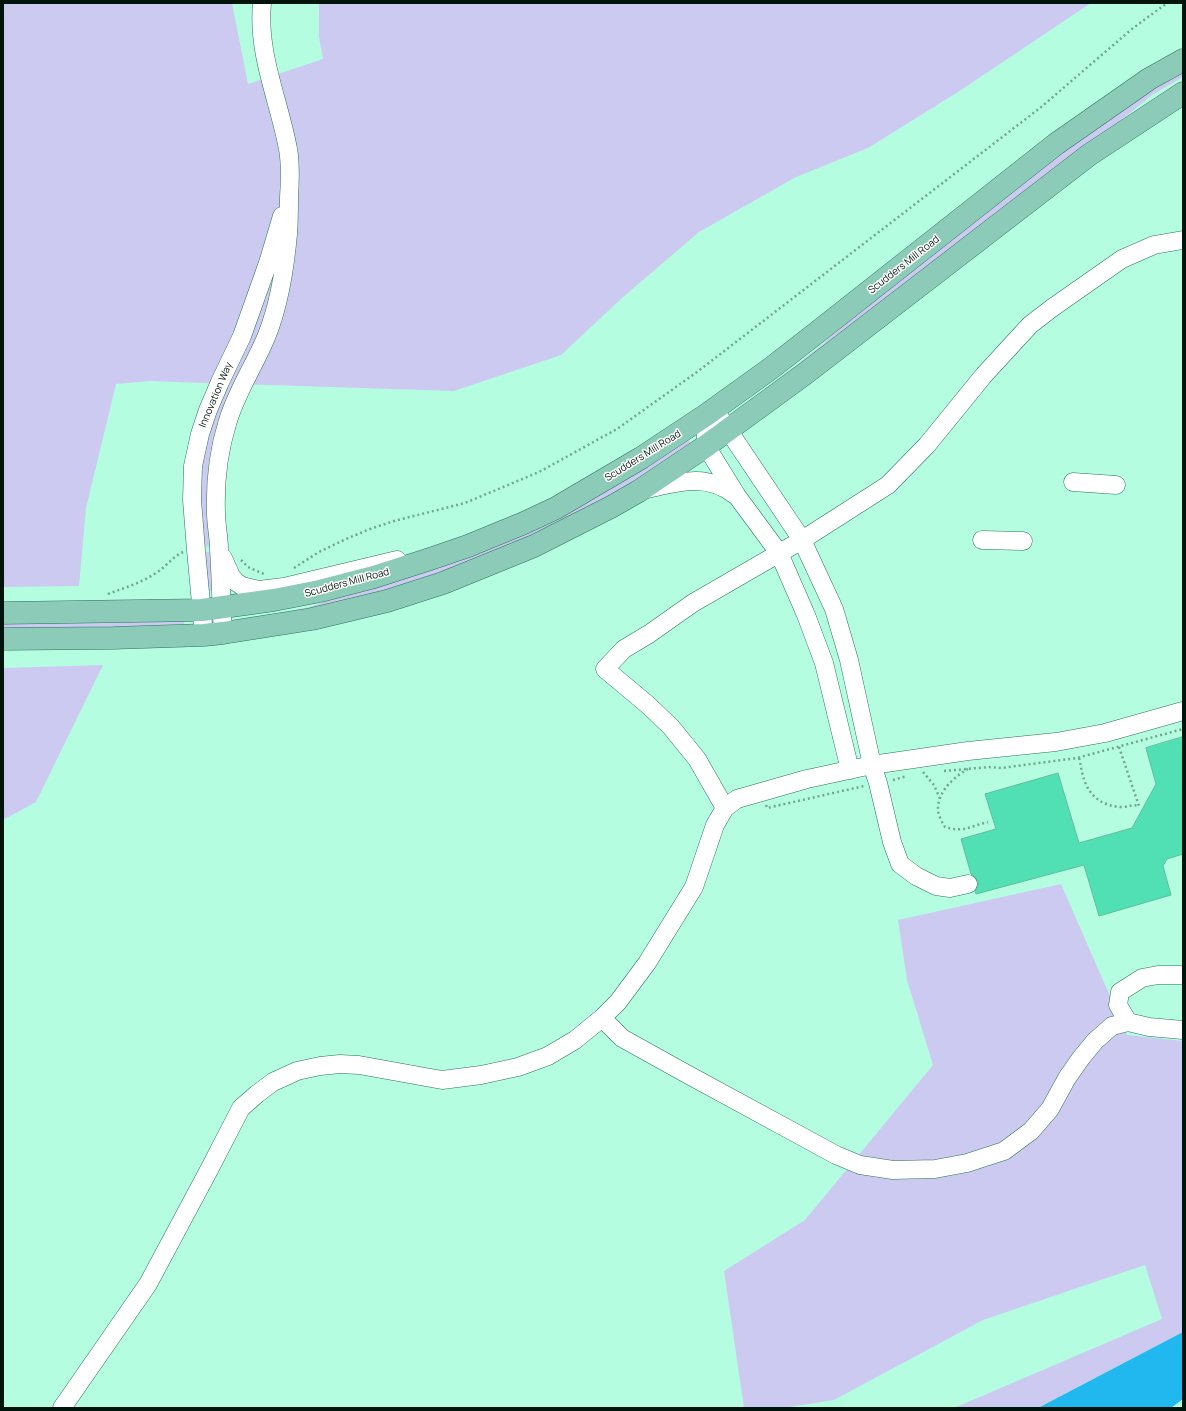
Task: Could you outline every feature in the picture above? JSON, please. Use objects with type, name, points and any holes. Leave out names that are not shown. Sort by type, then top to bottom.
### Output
[{"type":"main road","name":"Scudders Mill Road","points":[[3,613],[212,609],[274,600],[320,591],[374,577],[468,546],[524,523],[556,508],[641,458],[710,412],[770,369],[1056,144],[1149,79],[1183,60]]},
{"type":"main road","points":[[3,638],[113,638],[214,634],[312,620],[387,601],[443,583],[534,546],[639,491],[728,431],[806,373],[1089,155],[1183,93]]},
{"type":"street","name":"Innovation Way","points":[[219,547],[216,514],[216,481],[220,450],[227,423],[237,397],[261,349],[272,321],[281,290],[288,233],[290,169],[288,151],[264,49],[261,28],[262,3]]},
{"type":"street","name":"Innovation Way","points":[[212,609],[196,550],[192,500],[193,466],[200,434],[208,410],[242,336],[268,263],[290,190]]},
{"type":"street","points":[[725,808],[697,759],[671,727],[648,705],[605,669],[624,649],[692,603],[802,540],[888,485],[928,445],[984,375],[1030,325],[1122,259],[1154,245],[1183,240]]},
{"type":"street","points":[[250,313],[272,321]]},
{"type":"street","points":[[710,412],[728,431],[802,540],[834,609],[849,660],[872,765],[878,783],[892,842],[900,864],[916,876],[936,886],[950,888],[968,884]]},
{"type":"street","points":[[710,412],[706,446],[737,496],[779,553],[806,615],[824,663],[850,770]]},
{"type":"street","points":[[639,491],[676,482],[693,480],[715,483],[726,488],[737,496]]},
{"type":"street","points":[[1073,482],[1116,485]]},
{"type":"street","points":[[982,540],[1023,541]]},
{"type":"street","points":[[219,547],[230,576],[242,586],[259,590],[291,586],[390,561],[428,560]]},
{"type":"street","points":[[214,634],[212,609],[219,547]]},
{"type":"street","points":[[62,1408],[148,1284],[210,1168],[240,1108],[273,1082],[297,1071],[320,1066],[340,1064],[359,1065],[442,1080],[480,1075],[518,1067],[548,1056],[568,1044],[602,1018],[618,1002],[647,963],[694,887],[715,826],[725,808],[737,799],[771,788],[872,765],[968,751],[1056,742],[1104,733],[1183,711]]},
{"type":"street","points":[[1128,1022],[1118,1005],[1120,992],[1142,978],[1158,975],[1183,975]]},
{"type":"street","points":[[602,1018],[622,1038],[836,1155],[860,1165],[892,1170],[935,1169],[967,1163],[1004,1151],[1031,1131],[1050,1110],[1067,1078],[1095,1041],[1112,1026],[1128,1022],[1149,1027],[1183,1030]]},
{"type":"path","points":[[287,570],[294,568],[319,552],[370,529],[394,521],[465,503],[539,472],[617,429],[697,372],[1034,113],[1132,29],[1167,3]]},
{"type":"path","points":[[219,547],[228,546],[248,567],[256,572],[267,574]]},
{"type":"path","points":[[107,594],[132,585],[157,573],[175,555],[185,551],[196,550]]},
{"type":"path","points":[[942,771],[989,767],[1001,768],[1079,758],[1183,729]]},
{"type":"path","points":[[1079,758],[1086,785],[1095,798],[1106,805],[1122,807],[1135,805],[1139,806],[1119,747]]},
{"type":"path","points":[[970,768],[951,782],[940,799],[938,810],[945,827],[953,830],[974,828],[988,822]]},
{"type":"path","points":[[929,772],[923,773],[934,785],[940,799]]},
{"type":"path","points":[[767,808],[908,776]]},
{"type":"shaded area","points":[[3,3],[232,3],[248,84],[323,59],[319,37],[319,3],[1091,3],[958,92],[868,148],[796,177],[699,232],[622,298],[561,355],[454,391],[237,384],[212,546],[203,547],[200,496],[201,470],[207,437],[227,384],[150,381],[116,384],[86,508],[79,586],[3,587]]},
{"type":"shaded area","points":[[1183,70],[1183,77],[1152,95],[1098,139],[734,414],[823,344],[865,305],[1062,150],[1128,104]]},
{"type":"shaded area","points":[[689,440],[691,444],[612,496],[514,549],[353,602],[236,620],[313,606],[353,591],[606,490]]},
{"type":"shaded area","points":[[212,551],[215,590],[209,591],[207,588],[203,553]]},
{"type":"shaded area","points":[[184,619],[184,624],[136,627],[31,628],[3,631],[3,622]]},
{"type":"shaded area","points":[[103,665],[36,802],[3,820],[3,668]]},
{"type":"shaded area","points":[[1061,884],[1127,1035],[1183,1041],[1183,1332],[1038,1408],[954,1408],[1162,1319],[1145,1265],[983,1320],[834,1400],[783,1408],[744,1408],[724,1271],[805,1220],[933,1065],[907,980],[898,920]]},
{"type":"water","points":[[1183,1332],[1183,1399],[1171,1408],[1038,1408]]},
{"type":"building","points":[[1183,737],[1183,854],[1167,859],[1163,866],[1171,895],[1099,916],[1084,865],[976,894],[975,891],[978,887],[978,881],[971,874],[961,839],[996,829],[985,794],[1058,773],[1079,843],[1132,828],[1156,784],[1146,748]]}]
